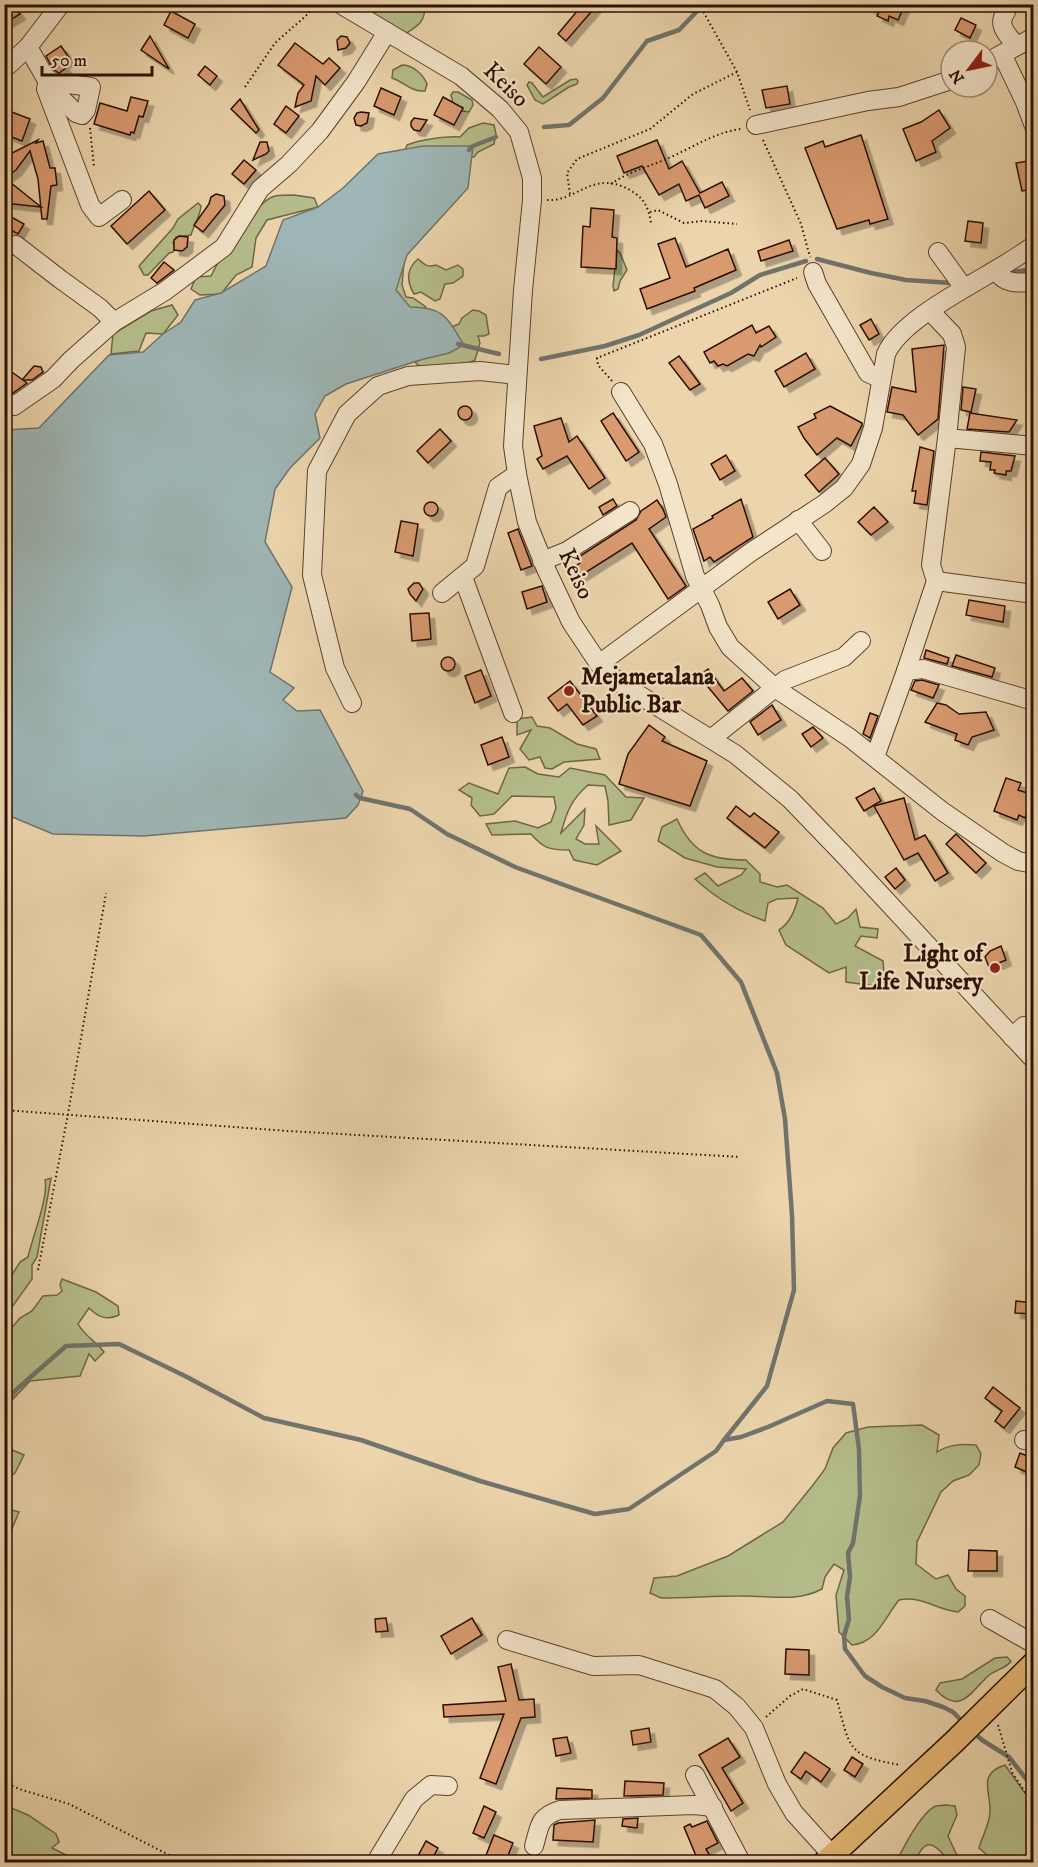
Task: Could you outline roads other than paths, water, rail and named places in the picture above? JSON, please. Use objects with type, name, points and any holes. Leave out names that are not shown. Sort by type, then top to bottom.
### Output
[{"type":"main road","points":[[828,1858],[955,1741],[1034,1663]]},
{"type":"street","points":[[4,69],[28,47],[61,4]]},
{"type":"street","name":"Keiso","points":[[340,4],[461,76],[500,109],[519,132],[532,178],[532,200],[513,446],[517,474],[527,522],[542,561],[571,621],[599,664],[618,682],[735,754],[790,799],[1034,1060]]},
{"type":"street","points":[[1006,12],[1001,19],[1001,54],[1029,102],[1034,126]]},
{"type":"street","points":[[4,400],[14,406],[53,379],[114,322],[165,291],[224,247],[260,189],[289,164],[320,131],[356,82],[387,32]]},
{"type":"street","points":[[1001,54],[1034,37]]},
{"type":"street","points":[[28,47],[45,77],[54,83],[91,87],[86,110],[82,115],[76,113],[60,97],[54,83]]},
{"type":"street","points":[[54,83],[46,88],[90,205],[99,217],[122,200]]},
{"type":"street","points":[[756,125],[868,101],[899,97],[939,84]]},
{"type":"street","points":[[16,245],[100,308],[114,322]]},
{"type":"street","points":[[599,664],[844,488],[861,464],[873,428],[886,354],[891,343],[905,329],[930,311],[964,288],[1019,257],[1034,245]]},
{"type":"street","points":[[938,252],[964,288]]},
{"type":"street","points":[[996,270],[999,276],[1014,283],[1034,282]]},
{"type":"street","points":[[813,272],[817,284],[868,373],[881,379]]},
{"type":"street","points":[[875,757],[936,581],[931,565],[956,347],[952,334],[930,311]]},
{"type":"street","points":[[352,703],[335,668],[312,575],[317,471],[347,414],[378,386],[408,376],[480,371],[517,375]]},
{"type":"street","points":[[621,392],[653,444],[668,484],[695,576],[718,627],[730,647],[775,688],[875,757],[942,811],[1003,854],[1018,861],[1034,864]]},
{"type":"street","points":[[947,438],[1034,446]]},
{"type":"street","points":[[442,593],[475,566],[498,487],[517,474]]},
{"type":"street","points":[[542,561],[567,551],[630,510]]},
{"type":"street","points":[[798,520],[822,551]]},
{"type":"street","points":[[462,577],[513,713]]},
{"type":"street","points":[[936,581],[1034,594]]},
{"type":"street","points":[[712,738],[786,680],[844,657],[861,641]]},
{"type":"street","points":[[906,671],[923,669],[1034,701]]},
{"type":"street","points":[[1012,1037],[1024,1026],[1034,1025]]},
{"type":"street","points":[[990,1619],[1034,1644]]},
{"type":"street","points":[[507,1640],[593,1666],[639,1665],[715,1689],[737,1707],[754,1728],[777,1784],[794,1813],[828,1858]]},
{"type":"street","points":[[695,1774],[741,1863]]},
{"type":"street","points":[[376,1863],[414,1799],[430,1785],[448,1786]]},
{"type":"street","points":[[534,1846],[539,1824],[547,1814],[560,1810],[713,1806]]},
{"type":"water","points":[[423,146],[473,146],[468,188],[407,255],[396,290],[410,307],[431,309],[444,316],[464,345],[449,353],[346,384],[325,396],[315,414],[320,438],[290,468],[275,489],[265,542],[292,587],[270,672],[294,688],[283,700],[297,711],[320,710],[363,791],[358,805],[346,818],[144,836],[53,834],[5,814],[5,430],[39,428],[109,355],[143,352],[181,322],[195,300],[221,293],[266,266],[283,220],[318,207],[343,188],[378,154]]},
{"type":"waterway","points":[[544,127],[569,125],[603,98],[647,41],[679,30],[704,4]]},
{"type":"waterway","points":[[469,150],[473,146],[496,137]]},
{"type":"waterway","points":[[817,259],[906,280],[952,283]]},
{"type":"waterway","points":[[541,359],[605,346],[639,335],[731,293],[760,275],[806,261]]},
{"type":"waterway","points":[[1012,272],[1034,269]]},
{"type":"waterway","points":[[458,344],[499,354]]},
{"type":"waterway","points":[[356,795],[360,798],[410,809],[447,834],[515,867],[701,935],[741,982],[777,1073],[785,1119],[792,1215],[794,1290],[767,1386],[724,1440]]},
{"type":"waterway","points":[[4,1403],[66,1346],[119,1344],[264,1418],[361,1440],[480,1481],[595,1514],[629,1509],[716,1451],[724,1440],[741,1437],[768,1427],[827,1401],[853,1404],[859,1449],[860,1496],[853,1543],[848,1553],[849,1619],[844,1636],[845,1649],[865,1676],[882,1687],[905,1698],[943,1707],[953,1712],[963,1722]]},
{"type":"waterway","points":[[973,1732],[1009,1757],[1034,1789]]},
{"type":"place","name":"Mejametalana Public Bar","points":[[569,691]]},
{"type":"place","name":"Light of Life Nursery","points":[[995,968]]}]
